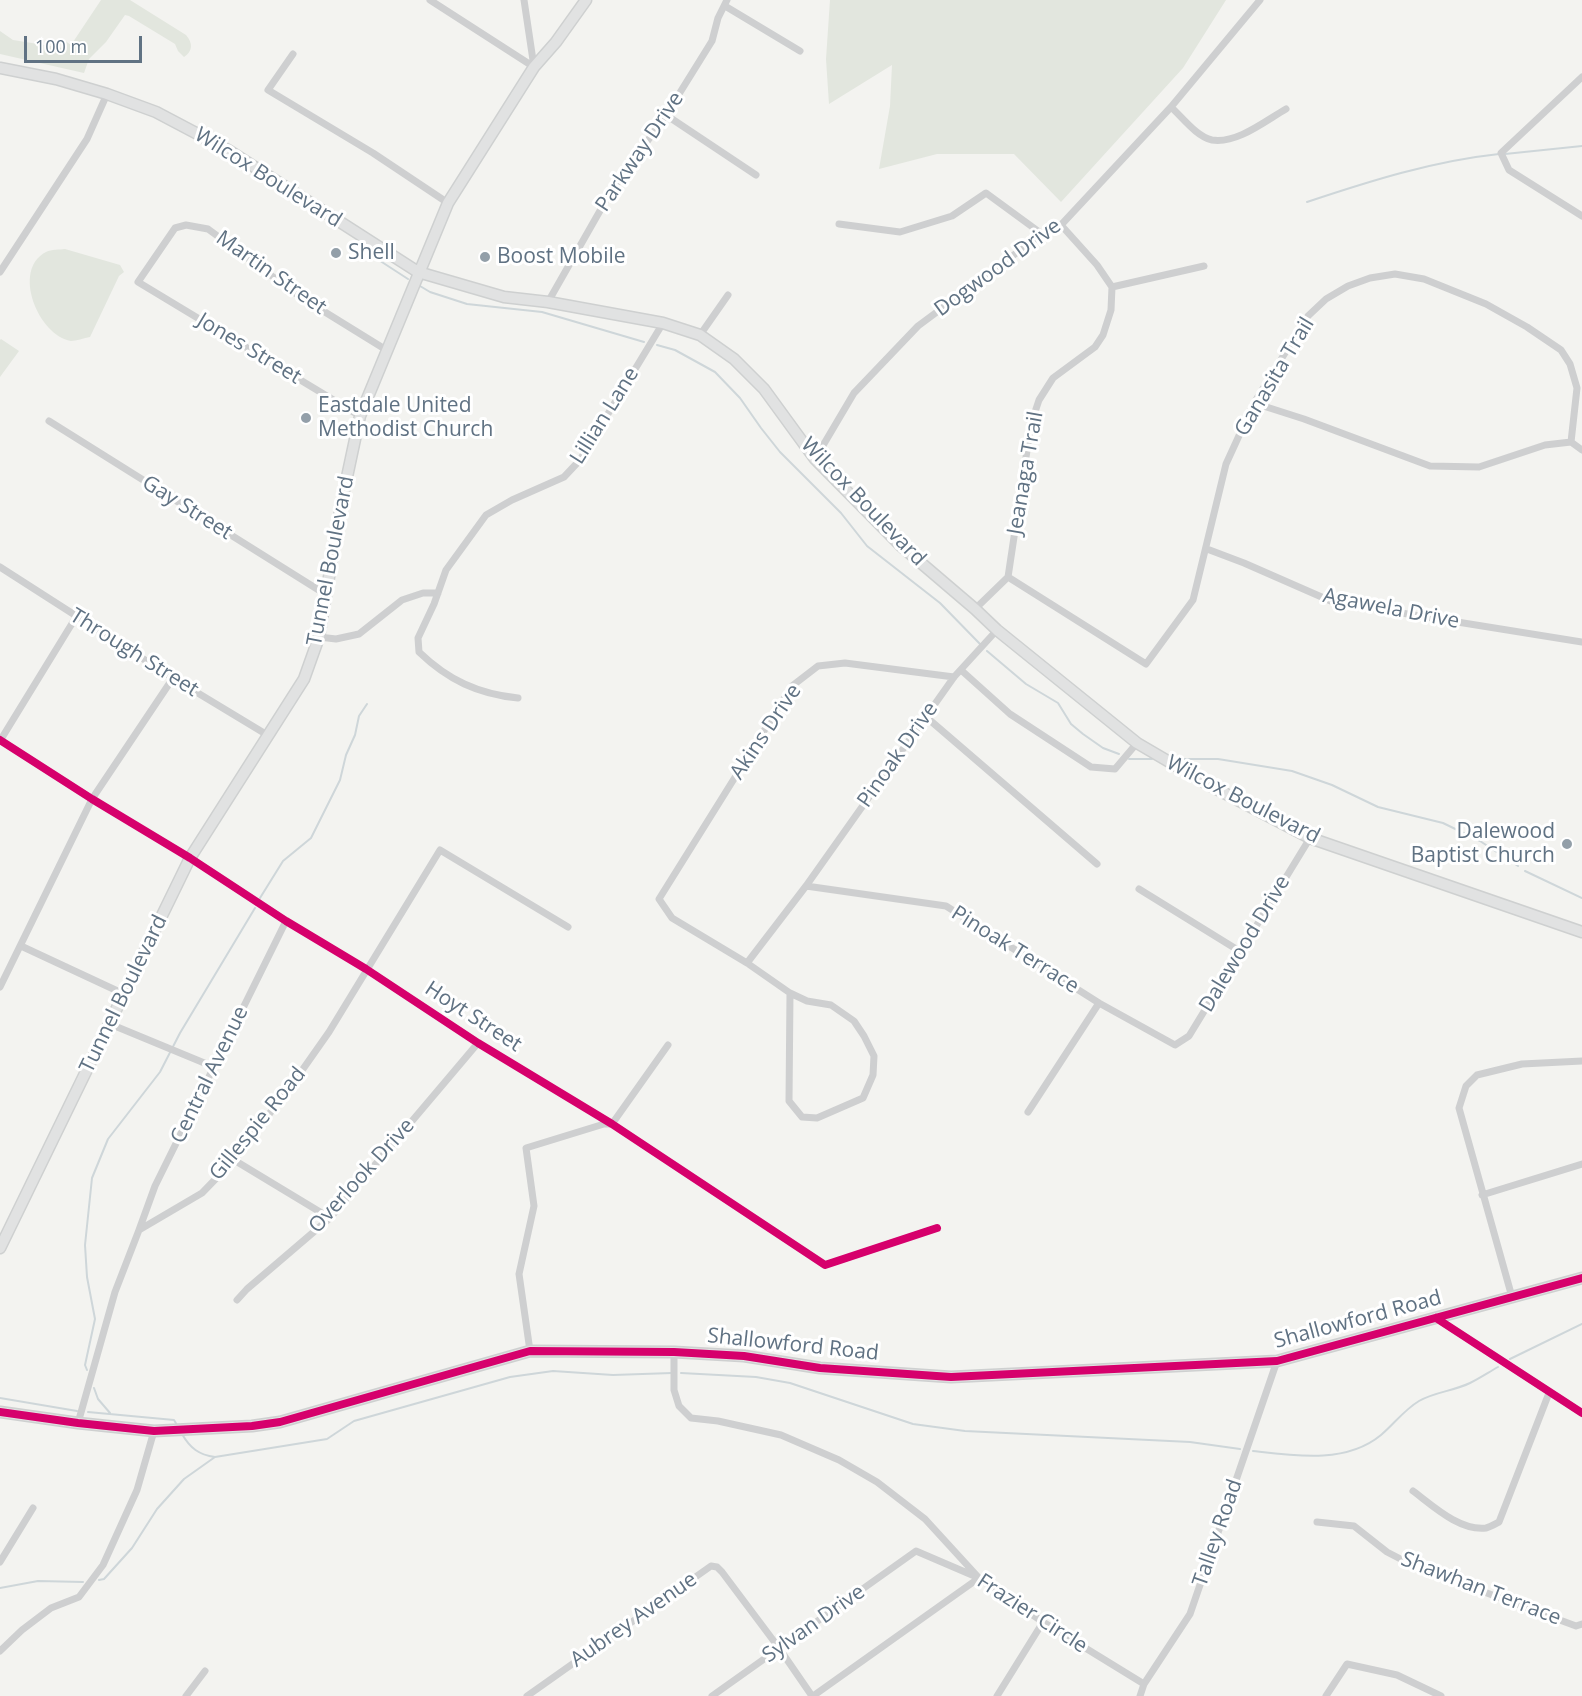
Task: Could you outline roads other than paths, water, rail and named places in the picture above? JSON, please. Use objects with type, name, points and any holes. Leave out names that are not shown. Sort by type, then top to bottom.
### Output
[{"type":"main road","name":"Tunnel Boulevard","points":[[0,1248],[190,858],[304,679],[319,638],[325,594],[360,416],[448,203],[534,67],[556,42],[586,0]]},
{"type":"main road","name":"Wilcox Boulevard","points":[[0,68],[28,72],[107,94],[156,112],[228,150],[418,272],[504,297],[548,302],[663,323],[700,335],[735,359],[765,389],[815,459],[900,545],[997,630],[1137,743],[1207,784],[1310,838],[1582,932]]},
{"type":"main road","name":"Shallowford Road","points":[[0,1412],[154,1431],[252,1426],[280,1422],[530,1351],[674,1352],[744,1356],[820,1368],[951,1377],[1277,1361],[1582,1278]]},
{"type":"street","points":[[430,0],[534,67]]},
{"type":"street","points":[[524,0],[534,67]]},
{"type":"street","name":"Dogwood Drive","points":[[815,459],[854,393],[918,327],[1042,234],[1061,225],[1171,108],[1260,0]]},
{"type":"street","points":[[726,3],[800,51]]},
{"type":"street","name":"Parkway Drive","points":[[548,302],[609,195],[666,116],[712,41],[718,18],[726,3]]},
{"type":"street","points":[[293,54],[268,90],[373,153],[448,203]]},
{"type":"street","points":[[1582,77],[1501,153],[1509,170],[1582,216]]},
{"type":"street","points":[[0,272],[87,139],[107,94]]},
{"type":"street","points":[[1171,108],[1200,134],[1212,140],[1232,138],[1286,109]]},
{"type":"street","points":[[666,116],[756,175]]},
{"type":"street","points":[[839,224],[900,232],[952,216],[986,193],[1042,234]]},
{"type":"street","name":"Martin Street","points":[[138,282],[175,228],[186,225],[208,229],[299,296],[388,351]]},
{"type":"street","points":[[1061,225],[1097,265],[1112,287],[1204,266]]},
{"type":"street","name":"Ganasita Trail","points":[[1008,577],[1146,664],[1193,600],[1226,464],[1254,403],[1308,316],[1326,299],[1348,286],[1370,278],[1395,274],[1424,279],[1486,304],[1562,350],[1570,364],[1576,388],[1570,442]]},
{"type":"street","name":"Jones Street","points":[[138,282],[360,416]]},
{"type":"street","name":"Jeanaga Trail","points":[[1008,577],[1031,424],[1039,400],[1053,378],[1095,347],[1103,335],[1110,310],[1112,287]]},
{"type":"street","points":[[700,335],[728,295]]},
{"type":"street","name":"Lillian Lane","points":[[518,698],[497,696],[467,685],[438,670],[419,652],[418,638],[434,604],[446,570],[486,515],[512,500],[564,477],[580,460],[663,323]]},
{"type":"street","points":[[1254,403],[1304,418],[1430,466],[1479,467],[1545,445],[1570,442],[1582,450]]},
{"type":"street","name":"Gay Street","points":[[49,422],[325,594]]},
{"type":"street","name":"Agawela Drive","points":[[1207,549],[1333,602],[1582,642]]},
{"type":"street","name":"Through Street","points":[[0,567],[173,678],[269,736]]},
{"type":"street","points":[[975,609],[1008,577]]},
{"type":"street","points":[[319,638],[336,639],[359,634],[402,600],[423,593],[438,593]]},
{"type":"street","points":[[0,740],[76,617]]},
{"type":"street","name":"Pinoak Drive","points":[[747,963],[806,886],[954,677],[997,630]]},
{"type":"street","name":"Akins Drive","points":[[747,963],[672,918],[659,899],[792,686],[818,666],[845,663],[954,677]]},
{"type":"street","points":[[961,670],[1010,714],[1091,767],[1115,769],[1137,743]]},
{"type":"street","points":[[0,987],[92,799],[173,678]]},
{"type":"street","points":[[925,716],[1097,864]]},
{"type":"street","name":"Hoyt Street","points":[[0,740],[366,969],[478,1043],[612,1124],[825,1265],[938,1228]]},
{"type":"street","name":"Dalewood Drive","points":[[1175,1045],[1189,1035],[1310,838]]},
{"type":"street","name":"Gillespie Road","points":[[139,1230],[192,1200],[234,1160],[317,1050],[440,850],[568,927]]},
{"type":"street","name":"Pinoak Terrace","points":[[806,886],[946,906],[1099,1003],[1175,1045]]},
{"type":"street","points":[[1139,889],[1241,952]]},
{"type":"street","name":"Central Avenue","points":[[139,1230],[155,1186],[286,921]]},
{"type":"street","points":[[21,946],[124,994]]},
{"type":"street","points":[[747,963],[790,993],[807,1001],[831,1005],[854,1021],[874,1056],[873,1075],[863,1098],[817,1118],[802,1117],[789,1101],[790,993]]},
{"type":"street","points":[[1028,1112],[1099,1003]]},
{"type":"street","points":[[110,1024],[214,1067]]},
{"type":"street","name":"Overlook Drive","points":[[237,1300],[247,1288],[330,1218],[478,1043]]},
{"type":"street","points":[[530,1351],[519,1274],[534,1206],[526,1148],[604,1124],[612,1124],[668,1045]]},
{"type":"street","points":[[1512,1297],[1459,1108],[1466,1086],[1477,1075],[1522,1065],[1582,1061]]},
{"type":"street","points":[[234,1160],[330,1218]]},
{"type":"street","points":[[1482,1195],[1582,1164]]},
{"type":"street","points":[[78,1423],[116,1292],[139,1230]]},
{"type":"street","points":[[1436,1318],[1582,1413]]},
{"type":"street","points":[[674,1352],[674,1390],[679,1406],[691,1418],[717,1421],[781,1435],[839,1460],[877,1482],[925,1519],[979,1578],[812,1696],[779,1648]]},
{"type":"street","name":"Talley Road","points":[[1140,1696],[1144,1684],[1190,1614],[1277,1361]]},
{"type":"street","points":[[1413,1491],[1464,1525],[1486,1528],[1499,1522],[1549,1393]]},
{"type":"street","points":[[0,1651],[22,1630],[51,1608],[79,1597],[103,1565],[137,1490],[154,1431]]},
{"type":"street","points":[[0,1562],[33,1508]]},
{"type":"street","name":"Shawhan Terrace","points":[[1317,1522],[1354,1526],[1387,1552],[1414,1566],[1576,1626],[1582,1624]]},
{"type":"street","name":"Frazier Circle","points":[[916,1551],[979,1578],[1043,1622],[1144,1684]]},
{"type":"street","name":"Sylvan Drive","points":[[712,1696],[916,1551]]},
{"type":"street","name":"Aubrey Avenue","points":[[527,1696],[711,1566],[723,1572],[779,1648]]},
{"type":"street","points":[[997,1696],[1043,1622]]},
{"type":"street","points":[[1326,1696],[1347,1664],[1397,1675],[1441,1696]]},
{"type":"street","points":[[186,1696],[205,1671]]},
{"type":"waterway","points":[[1505,154],[1582,146]]},
{"type":"waterway","points":[[1307,202],[1378,179],[1474,157],[1499,154]]},
{"type":"waterway","points":[[351,242],[408,279]]},
{"type":"waterway","points":[[420,286],[430,292],[467,304],[542,312],[644,342]]},
{"type":"waterway","points":[[657,345],[675,350],[715,372],[740,398],[780,452],[841,513],[867,546],[940,603],[981,645]]},
{"type":"waterway","points":[[987,651],[1026,684],[1058,703],[1071,724],[1083,734],[1103,748],[1119,754]]},
{"type":"waterway","points":[[260,898],[283,861],[311,838],[340,780],[359,716],[367,704]]},
{"type":"waterway","points":[[1129,759],[1152,759]]},
{"type":"waterway","points":[[1175,759],[1218,759],[1292,771],[1332,785],[1378,807],[1443,823],[1480,841],[1518,866]]},
{"type":"waterway","points":[[1525,871],[1582,898]]},
{"type":"waterway","points":[[87,1370],[85,1365],[95,1319],[87,1277],[85,1245],[92,1178],[108,1139],[160,1072],[180,1033],[255,908]]},
{"type":"waterway","points":[[1510,1359],[1582,1324]]},
{"type":"waterway","points":[[1253,1451],[1320,1456],[1352,1450],[1381,1435],[1419,1401],[1464,1386],[1498,1367]]},
{"type":"waterway","points":[[182,1434],[195,1450],[215,1457],[327,1439],[354,1421],[510,1377],[553,1371],[613,1375],[672,1373]]},
{"type":"waterway","points":[[681,1373],[756,1377],[790,1383],[913,1424],[965,1431],[1190,1442],[1240,1449]]},
{"type":"waterway","points":[[94,1388],[98,1399],[110,1413]]},
{"type":"waterway","points":[[0,1398],[77,1411]]},
{"type":"waterway","points":[[88,1412],[174,1420],[177,1425]]},
{"type":"waterway","points":[[99,1580],[104,1579],[132,1548],[157,1509],[184,1479],[215,1457]]},
{"type":"waterway","points":[[0,1588],[38,1581],[83,1582]]},
{"type":"place","name":"Shell","points":[[336,253]]},
{"type":"place","name":"Boost Mobile","points":[[485,257]]},
{"type":"place","name":"Eastdale United Methodist Church","points":[[306,418]]},
{"type":"place","name":"Dalewood Baptist Church","points":[[1567,844]]}]
